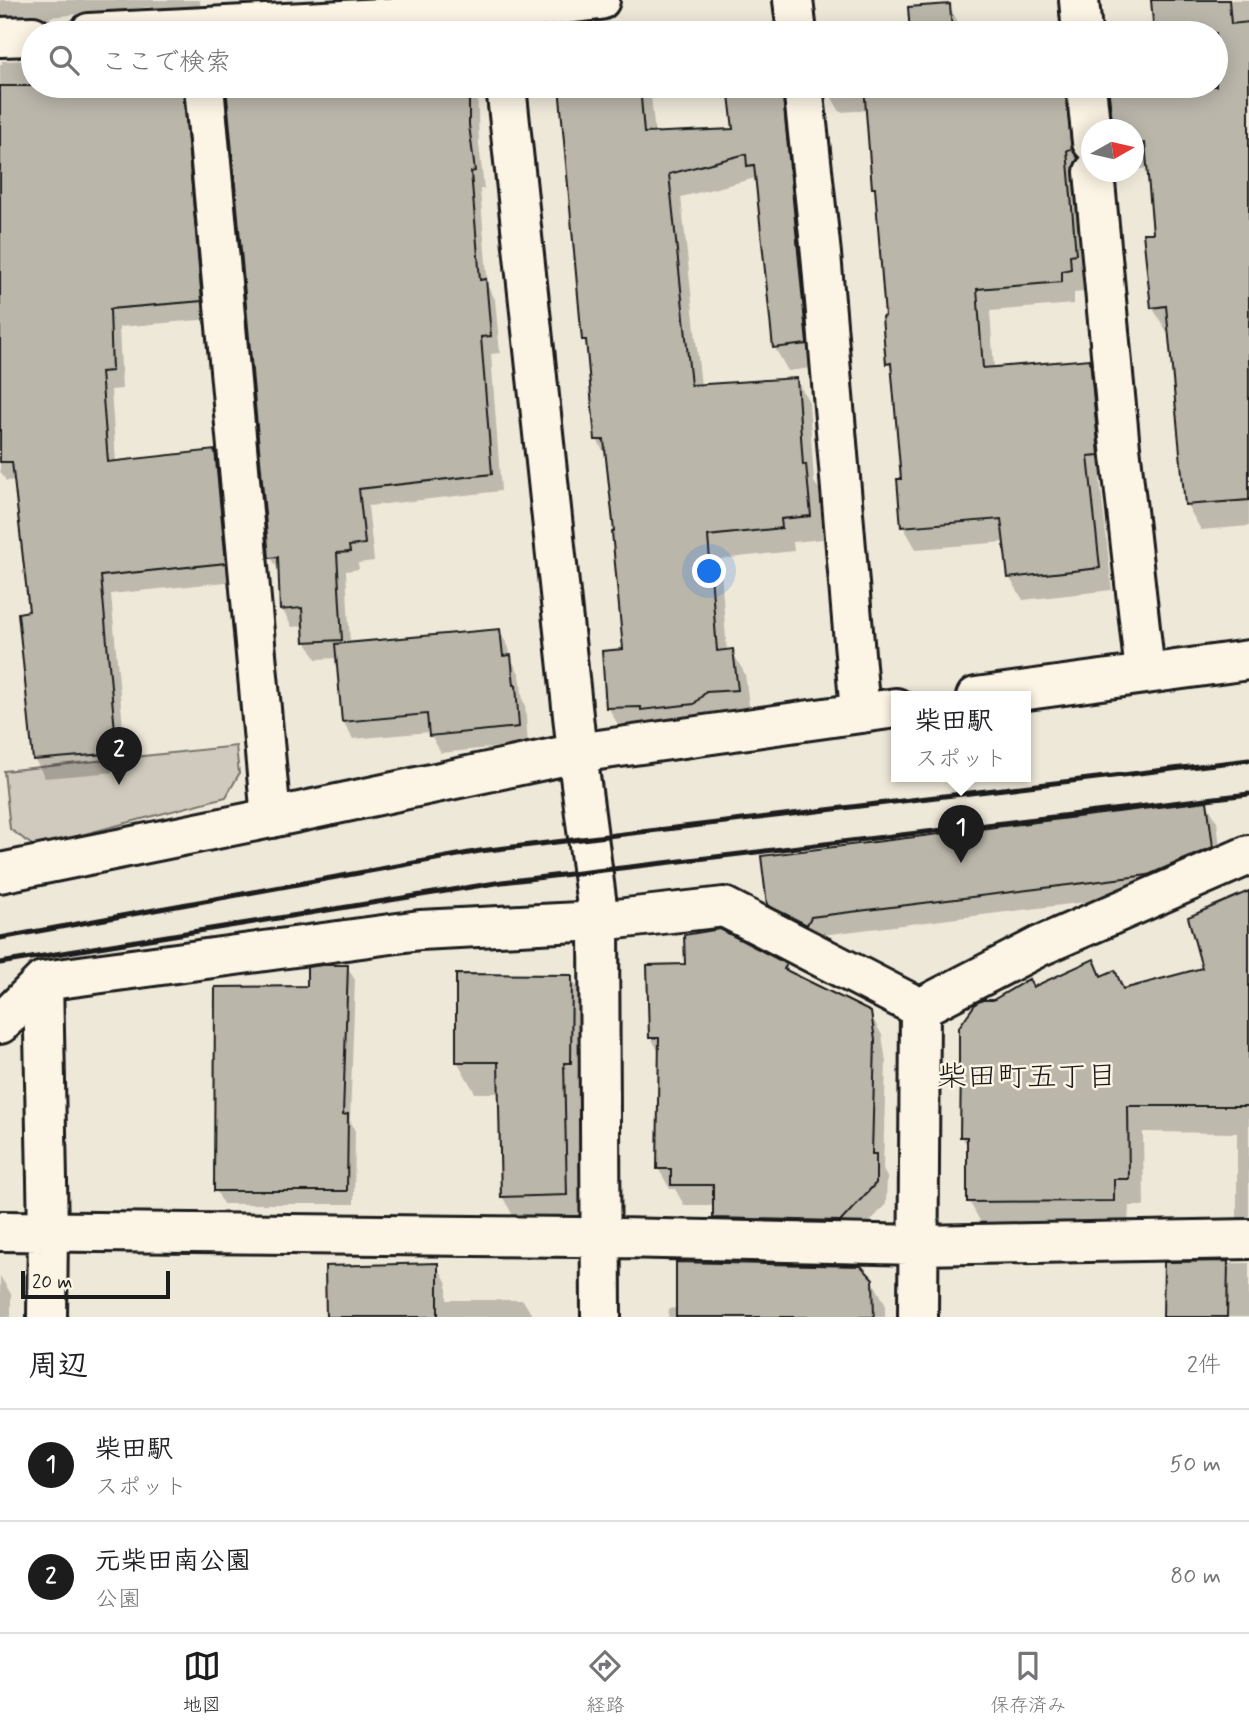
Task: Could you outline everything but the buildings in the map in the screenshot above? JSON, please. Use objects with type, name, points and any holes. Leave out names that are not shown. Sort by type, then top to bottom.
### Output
[{"type":"street","points":[[386,21],[499,15],[600,0]]},
{"type":"street","points":[[793,0],[796,21]]},
{"type":"street","points":[[1079,0],[1081,21]]},
{"type":"street","points":[[0,37],[21,36]]},
{"type":"street","points":[[205,98],[271,818]]},
{"type":"street","points":[[507,98],[577,753],[599,921],[601,1317]]},
{"type":"street","points":[[0,873],[577,753],[878,710],[804,98]]},
{"type":"street","points":[[1087,98],[1089,119]]},
{"type":"street","points":[[1095,182],[1145,673]]},
{"type":"street","points":[[1018,691],[1249,660]]},
{"type":"street","points":[[920,1008],[1040,946],[1249,855]]},
{"type":"street","points":[[0,1024],[43,981],[420,930],[599,921],[724,907],[920,1008]]},
{"type":"street","points":[[43,981],[47,1317]]},
{"type":"street","points":[[918,1317],[920,1008]]},
{"type":"street","points":[[0,1231],[601,1238],[919,1245],[1249,1239]]},
{"type":"shaded area","points":[[236,746],[239,774],[226,797],[35,847],[10,829],[4,771]]},
{"type":"railway","points":[[0,938],[480,851],[1249,760]]},
{"type":"railway","points":[[0,963],[502,882],[1249,794]]},
{"type":"place","name":"元柴田南公園","points":[[119,785]]},
{"type":"place","name":"柴田駅","points":[[961,863]]},
{"type":"district","name":"柴田町五丁目","points":[[1027,1077]]}]
